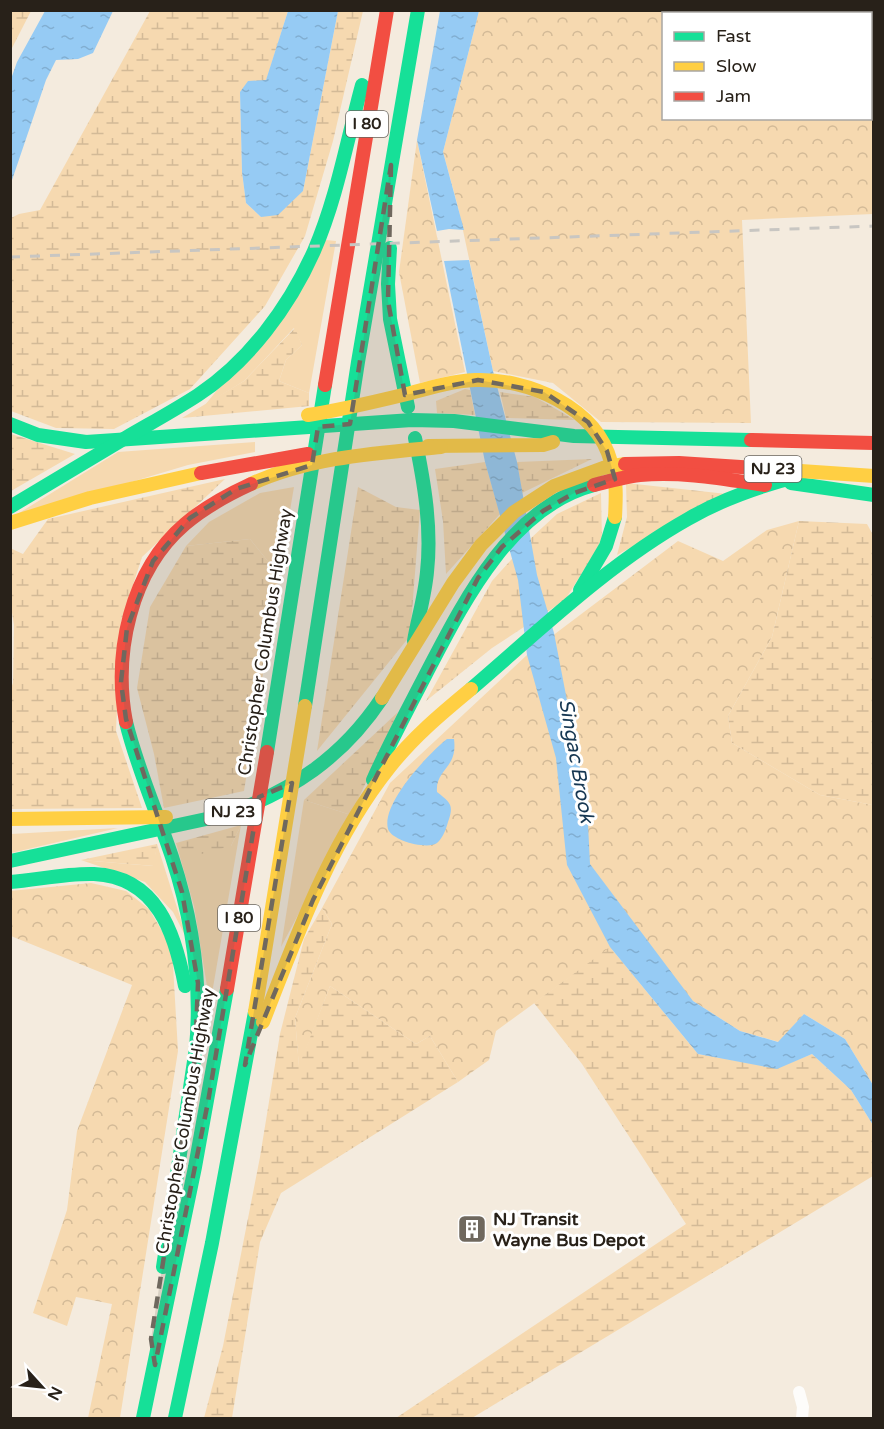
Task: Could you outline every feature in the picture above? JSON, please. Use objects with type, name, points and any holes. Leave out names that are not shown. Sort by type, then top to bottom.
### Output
[{"type":"main road","points":[[10,507],[171,412],[215,382],[258,340],[281,310],[300,280],[322,230],[381,10]]},
{"type":"main road","name":"Christopher Columbus Highway","points":[[143,1419],[188,1210],[219,1041],[348,237],[387,10]]},
{"type":"main road","name":"I 80","points":[[175,1419],[216,1228],[246,1065],[418,10]]},
{"type":"main road","points":[[391,165],[388,284],[390,319],[423,473],[428,517],[426,573],[412,650]]},
{"type":"main road","points":[[290,423],[465,381],[502,381],[528,386],[561,400],[588,422],[607,451],[615,483],[615,514],[612,529],[600,557],[570,606]]},
{"type":"main road","name":"NJ 23","points":[[10,424],[54,439],[102,442],[290,423],[434,421],[472,423],[574,436],[873,443]]},
{"type":"main road","points":[[740,441],[873,431]]},
{"type":"main road","points":[[10,523],[52,508],[100,495],[284,457],[373,447],[543,445],[574,436]]},
{"type":"main road","points":[[155,1365],[151,1339],[197,1039],[198,983],[182,891],[135,753],[126,719],[121,682],[124,645],[131,610],[144,576],[164,545],[190,518],[220,497],[282,472],[339,460],[441,447]]},
{"type":"main road","points":[[672,462],[873,497]]},
{"type":"main road","name":"NJ 23","points":[[10,861],[203,820],[242,809],[273,795],[317,768],[344,746],[386,694],[467,561],[499,523],[552,486],[586,472],[622,465],[672,462],[873,476]]},
{"type":"main road","points":[[356,818],[375,786],[409,744],[440,715],[631,556],[687,519],[730,498],[814,472],[873,464]]},
{"type":"main road","points":[[246,1065],[301,926],[459,609],[478,578],[502,547],[531,520],[558,502],[590,486],[638,475],[672,474],[873,497]]},
{"type":"main road","points":[[10,819],[135,819],[184,815],[238,804],[279,789],[317,768]]},
{"type":"main road","points":[[10,882],[79,875],[106,875],[135,886],[158,908],[175,944],[185,984],[188,1021],[187,1113]]},
{"type":"street","points":[[799,1392],[803,1407],[802,1419]]},
{"type":"highlighted area","points":[[391,165],[388,301],[405,395],[478,380],[544,392],[588,422],[607,451],[615,479],[574,493],[543,511],[502,547],[478,578],[313,900],[245,1065],[292,783],[259,797],[208,1102],[155,1365],[151,1339],[195,1058],[198,983],[182,892],[126,719],[121,682],[127,628],[153,561],[190,518],[236,489],[312,465],[318,427],[350,424]]},
{"type":"green space","points":[[10,11],[31,11],[11,50]]},
{"type":"green space","points":[[150,11],[288,11],[266,81],[240,92],[242,172],[246,203],[261,217],[303,191],[338,11],[363,11],[333,141],[305,236],[265,306],[190,389],[114,429],[56,428],[11,411],[11,218],[40,210]]},
{"type":"green space","points":[[479,11],[873,11],[873,214],[742,220],[751,423],[601,422],[553,383],[493,371],[458,207],[443,152]]},
{"type":"green space","points":[[417,140],[465,372],[420,383],[399,272]]},
{"type":"green space","points":[[326,240],[336,241],[309,393],[279,381],[286,360],[302,345],[294,328],[244,381],[205,405],[222,384]]},
{"type":"green space","points":[[295,328],[302,345],[286,360],[279,381],[309,393],[309,406],[182,418],[244,381]]},
{"type":"green space","points":[[465,389],[470,390],[475,415],[437,413],[436,401]]},
{"type":"green space","points":[[500,392],[535,397],[575,420],[506,418]]},
{"type":"green space","points":[[11,434],[75,454],[11,491]]},
{"type":"green space","points":[[255,442],[255,452],[188,465],[11,518],[118,452]]},
{"type":"green space","points":[[592,459],[522,493],[517,462]]},
{"type":"green space","points":[[485,462],[500,514],[446,574],[443,521],[435,469]]},
{"type":"green space","points":[[225,479],[142,557],[121,622],[116,731],[142,808],[11,809],[10,691],[13,683],[14,625],[11,606],[10,548],[23,554],[48,519]]},
{"type":"green space","points":[[626,483],[727,494],[617,555],[627,517]]},
{"type":"green space","points":[[294,487],[279,575],[250,539],[186,546],[209,522],[260,493]]},
{"type":"green space","points":[[358,487],[396,507],[420,510],[410,636],[317,751]]},
{"type":"green space","points":[[601,493],[602,541],[565,600],[492,648],[426,701],[492,581],[530,539],[557,514]]},
{"type":"green space","points":[[799,521],[772,637],[728,716],[732,743],[820,795],[873,805],[873,1085],[845,1039],[804,1014],[779,1042],[740,1031],[610,948],[496,1031],[489,1060],[458,1082],[430,1036],[416,1044],[330,986],[299,1068],[295,1018],[332,924],[322,908],[390,783],[527,655],[678,541],[723,561],[767,530]]},
{"type":"green space","points":[[799,521],[867,524],[873,535],[873,805],[820,795],[732,743],[728,716],[772,637]]},
{"type":"green space","points":[[250,539],[279,575],[244,791],[164,808],[154,754],[137,688],[150,607],[186,546]]},
{"type":"green space","points":[[398,712],[351,815],[304,800]]},
{"type":"green space","points":[[304,800],[351,815],[281,947]]},
{"type":"green space","points":[[241,825],[210,1005],[194,906],[176,843],[231,846]]},
{"type":"green space","points":[[241,825],[231,846],[187,858],[176,843]]},
{"type":"green space","points":[[118,828],[11,853],[11,834]]},
{"type":"green space","points":[[157,844],[187,939],[173,912],[145,882],[81,860],[153,866]]},
{"type":"green space","points":[[157,844],[154,866],[81,860]]},
{"type":"green space","points":[[91,883],[126,891],[149,909],[172,948],[178,1051],[120,1418],[88,1418],[112,1304],[76,1297],[67,1326],[33,1313],[67,1210],[77,1131],[132,985],[11,936],[10,891]]},
{"type":"green space","points":[[322,908],[332,924],[295,1018],[299,1066],[330,986],[416,1044],[430,1036],[458,1082],[281,1193],[260,1242],[232,1418],[204,1418],[223,1346],[260,1157],[280,1034],[304,939]]},
{"type":"green space","points":[[610,947],[698,1054],[777,1068],[812,1054],[851,1090],[873,1125],[873,1176],[472,1418],[396,1418],[686,1224],[582,1064],[534,1003]]},
{"type":"water","points":[[45,11],[113,11],[93,53],[78,59],[56,60],[46,80],[11,183],[11,79],[17,62]]},
{"type":"water","points":[[288,11],[338,11],[303,191],[278,215],[261,217],[246,203],[242,172],[240,92],[248,81],[266,80]]},
{"type":"water","points":[[440,11],[479,11],[443,152],[464,230],[437,231],[417,140]]},
{"type":"water","name":"Singac Brook","points":[[469,260],[493,371],[517,462],[537,575],[554,633],[587,804],[590,864],[693,1001],[740,1031],[778,1042],[804,1014],[845,1039],[873,1085],[873,1125],[851,1090],[812,1054],[777,1069],[698,1054],[610,947],[567,865],[556,758],[527,655],[518,580],[485,462],[444,261]]},
{"type":"water","points":[[447,739],[454,739],[453,757],[437,784],[437,792],[451,808],[444,833],[437,843],[432,845],[403,841],[388,829],[392,806],[418,767]]},
{"type":"railway","points":[[10,257],[874,226]]},
{"type":"traffic: fast","points":[[305,706],[358,362],[418,10]]},
{"type":"traffic: fast","points":[[10,507],[198,395],[217,381],[251,349],[280,312],[314,251],[335,190],[362,85]]},
{"type":"traffic: fast","points":[[390,248],[388,284],[390,319],[408,407]]},
{"type":"traffic: fast","points":[[267,752],[325,385]]},
{"type":"traffic: fast","points":[[10,424],[38,435],[86,442],[412,420],[454,421],[574,436],[751,440]]},
{"type":"traffic: fast","points":[[414,641],[426,581],[428,555],[428,521],[415,438]]},
{"type":"traffic: fast","points":[[471,689],[602,577],[659,537],[728,499],[799,476]]},
{"type":"traffic: fast","points":[[791,483],[874,495]]},
{"type":"traffic: fast","points":[[373,780],[440,646],[492,561],[538,514],[564,497],[594,485]]},
{"type":"traffic: fast","points":[[580,590],[606,546],[615,517]]},
{"type":"traffic: fast","points":[[10,861],[225,815],[249,806],[314,770],[350,738],[382,698]]},
{"type":"traffic: fast","points":[[126,722],[179,880],[194,951],[198,1000],[196,1048],[163,1267]]},
{"type":"traffic: fast","points":[[10,882],[94,874],[116,877],[133,885],[148,897],[168,928],[185,986]]},
{"type":"traffic: fast","points":[[143,1418],[195,1167],[227,989]]},
{"type":"traffic: fast","points":[[175,1418],[212,1243],[255,1012]]},
{"type":"traffic: slow","points":[[308,415],[466,381],[516,384],[557,400],[575,411],[591,426],[603,443],[611,462],[616,496],[615,517]]},
{"type":"traffic: slow","points":[[428,446],[543,445],[553,442]]},
{"type":"traffic: slow","points":[[251,484],[273,475],[320,462],[368,454],[441,447]]},
{"type":"traffic: slow","points":[[382,698],[453,583],[481,545],[514,512],[554,486],[603,468],[625,464]]},
{"type":"traffic: slow","points":[[786,470],[874,476]]},
{"type":"traffic: slow","points":[[10,523],[90,498],[201,473]]},
{"type":"traffic: slow","points":[[263,1022],[302,923],[349,827],[368,797],[407,746],[471,689]]},
{"type":"traffic: slow","points":[[255,1012],[305,706]]},
{"type":"traffic: slow","points":[[10,819],[166,817]]},
{"type":"traffic: jam","points":[[325,385],[387,10]]},
{"type":"traffic: jam","points":[[751,440],[874,443]]},
{"type":"traffic: jam","points":[[201,473],[308,454]]},
{"type":"traffic: jam","points":[[625,464],[679,463],[786,470]]},
{"type":"traffic: jam","points":[[594,485],[617,479],[655,474],[702,476],[765,485]]},
{"type":"traffic: jam","points":[[126,722],[122,669],[124,642],[139,589],[151,565],[166,543],[185,524],[216,502],[251,484]]},
{"type":"traffic: jam","points":[[227,989],[267,752]]},
{"type":"place","name":"NJ Transit Wayne Bus Depot","points":[[472,1229]]}]
